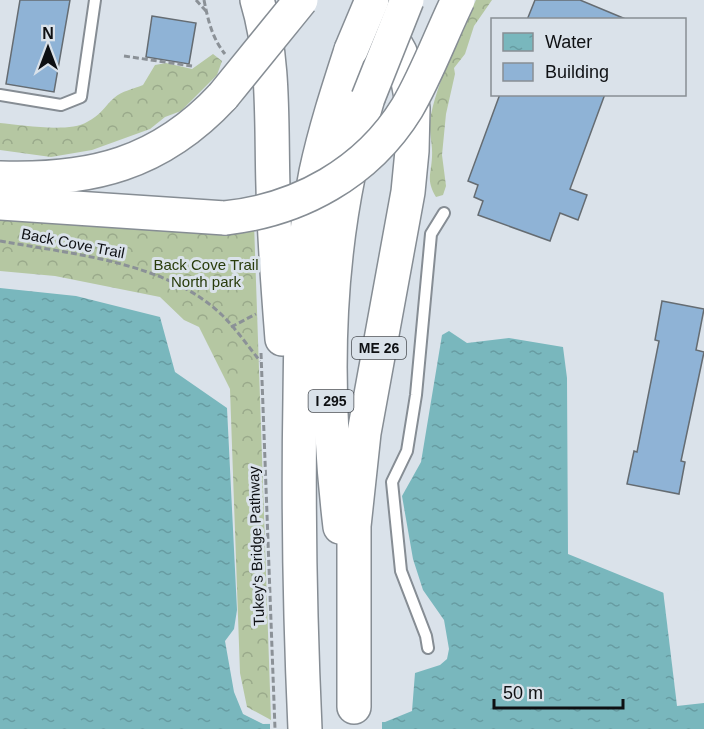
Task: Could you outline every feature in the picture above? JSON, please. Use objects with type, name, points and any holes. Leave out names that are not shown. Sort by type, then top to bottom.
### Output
[{"type":"highway","points":[[257,0],[268,61],[275,247],[298,540]]},
{"type":"highway","points":[[0,178],[76,176],[122,165],[152,153],[180,136],[223,96],[301,0]]},
{"type":"highway","name":"I 295","points":[[294,716],[301,294],[306,233],[324,137],[351,50],[372,0]]},
{"type":"highway","name":"ME 26","points":[[354,718],[354,526],[364,433],[408,192],[413,119],[413,108],[400,52],[372,0]]},
{"type":"highway","name":"I 295","points":[[354,718],[331,428],[330,345],[336,242],[344,189],[368,99],[407,0]]},
{"type":"highway","points":[[0,203],[225,218],[265,212],[300,201],[327,187],[368,155],[408,107],[458,0]]},
{"type":"lane","points":[[0,95],[61,105],[81,97],[95,0]]},
{"type":"lane","points":[[428,648],[426,636],[401,571],[392,482],[406,451],[416,395],[431,234],[444,213]]},
{"type":"path","points":[[196,0],[207,12]]},
{"type":"path","points":[[124,56],[192,66]]},
{"type":"path","name":"Back Cove Trail","points":[[0,241],[128,266],[169,279],[221,315],[261,362]]},
{"type":"path","points":[[231,327],[259,313]]},
{"type":"path","name":"Tukey's Bridge Pathway","points":[[261,362],[294,716],[275,729]]},
{"type":"green space","points":[[476,0],[492,0],[474,26],[465,54],[454,68],[455,74],[446,114],[442,155],[446,186],[443,195],[436,197],[430,177],[432,152],[430,121],[437,92],[449,59]]},
{"type":"green space","points":[[213,54],[222,61],[217,75],[181,111],[165,117],[150,129],[92,150],[51,157],[0,150],[0,123],[57,128],[79,125],[96,117],[117,96],[143,85],[155,65],[166,63],[192,69]]},
{"type":"green space","name":"Back Cove Trail North park","points":[[0,212],[254,223],[271,720],[247,707],[240,673],[230,389],[199,327],[184,320],[160,297],[55,276],[0,271]]},
{"type":"water","points":[[0,288],[76,296],[160,317],[175,372],[227,408],[237,610],[234,629],[225,641],[234,692],[243,714],[263,724],[385,722],[412,711],[415,673],[440,665],[447,659],[449,649],[444,620],[423,590],[413,559],[402,496],[421,462],[442,335],[449,331],[467,343],[509,338],[563,347],[567,378],[568,554],[664,593],[704,594],[704,729],[0,729]]},
{"type":"pier","points":[[663,590],[704,591],[704,703],[677,706]]},
{"type":"pier","points":[[382,719],[382,729],[270,729],[270,721]]},
{"type":"building","points":[[20,0],[70,0],[54,92],[6,84]]},
{"type":"building","points":[[535,0],[580,0],[623,18],[528,18]]},
{"type":"building","points":[[152,16],[196,23],[189,64],[146,57]]},
{"type":"building","points":[[499,96],[604,96],[570,189],[587,195],[578,220],[560,213],[550,241],[478,215],[483,201],[474,197],[478,185],[468,181]]},
{"type":"building","points":[[662,301],[704,309],[696,350],[704,352],[681,461],[685,462],[679,494],[627,484],[634,451],[637,452],[659,341],[655,340]]}]
